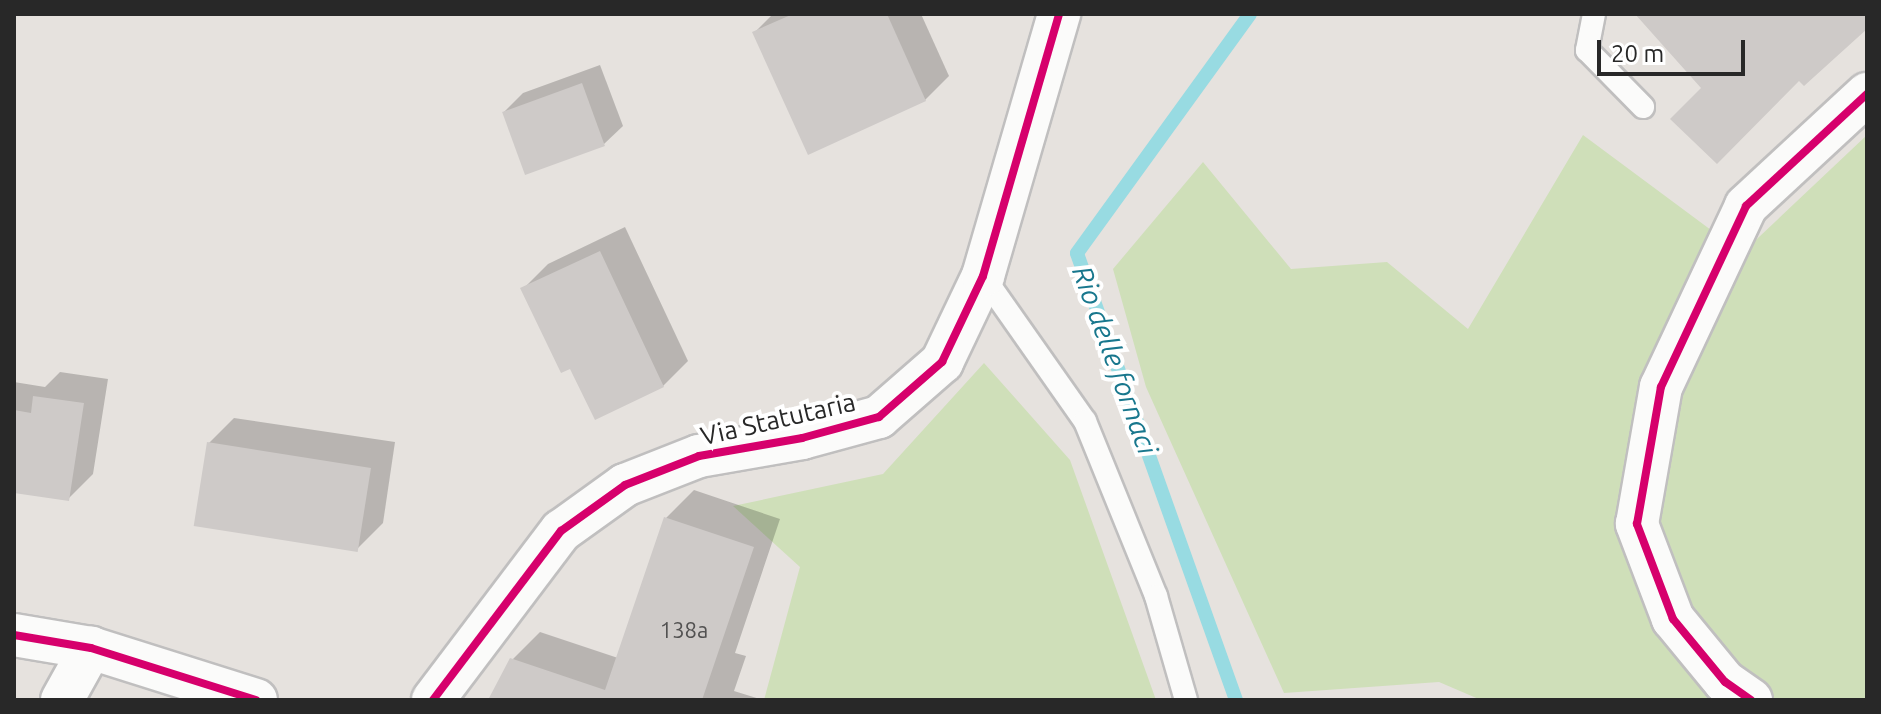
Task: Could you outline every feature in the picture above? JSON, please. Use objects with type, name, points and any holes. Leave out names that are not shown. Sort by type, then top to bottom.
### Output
[{"type":"street","name":"Via Statutaria","points":[[433,700],[561,531],[625,485],[699,456],[802,438],[879,417],[942,362],[983,276],[1059,14]]},
{"type":"street","points":[[1751,700],[1725,682],[1673,619],[1637,524],[1661,387],[1746,206],[1867,94]]},
{"type":"street","points":[[14,635],[91,648],[256,700]]},
{"type":"street","points":[[62,700],[91,648]]},
{"type":"lane","points":[[1594,14],[1587,50],[1643,107]]},
{"type":"lane","points":[[983,276],[1085,421],[1156,596],[1186,700]]},
{"type":"green space","points":[[1583,135],[1742,253],[1867,135],[1867,700],[1481,700],[1439,682],[1284,693],[1146,387],[1113,269],[1203,162],[1291,269],[1387,262],[1468,329]]},
{"type":"green space","points":[[984,363],[1070,460],[1156,700],[764,700],[800,567],[733,506],[883,474]]},
{"type":"building","points":[[793,14],[887,14],[926,101],[808,155],[752,32]]},
{"type":"building","points":[[1635,14],[1867,14],[1867,29],[1804,86],[1799,81],[1717,164],[1670,119],[1701,88]]},
{"type":"building","points":[[582,83],[605,146],[525,175],[502,112]]},
{"type":"building","points":[[600,251],[664,387],[595,420],[570,369],[561,373],[520,288]]},
{"type":"building","points":[[33,396],[84,403],[69,501],[14,493],[14,410],[31,413]]},
{"type":"building","points":[[207,442],[371,468],[358,552],[194,526]]},
{"type":"building","points":[[664,517],[754,547],[702,700],[488,700],[510,658],[605,690]]},
{"type":"waterway","name":"Rio delle fornaci","points":[[1236,700],[1077,253],[1250,14]]},
{"type":"cycle path","points":[[433,700],[561,531],[625,485],[699,456],[802,438],[879,417],[942,362],[983,276],[1059,14]]},
{"type":"cycle path","points":[[1751,700],[1725,682],[1673,619],[1637,524],[1661,387],[1746,206],[1867,94]]},
{"type":"cycle path","points":[[14,635],[91,648],[256,700]]}]
